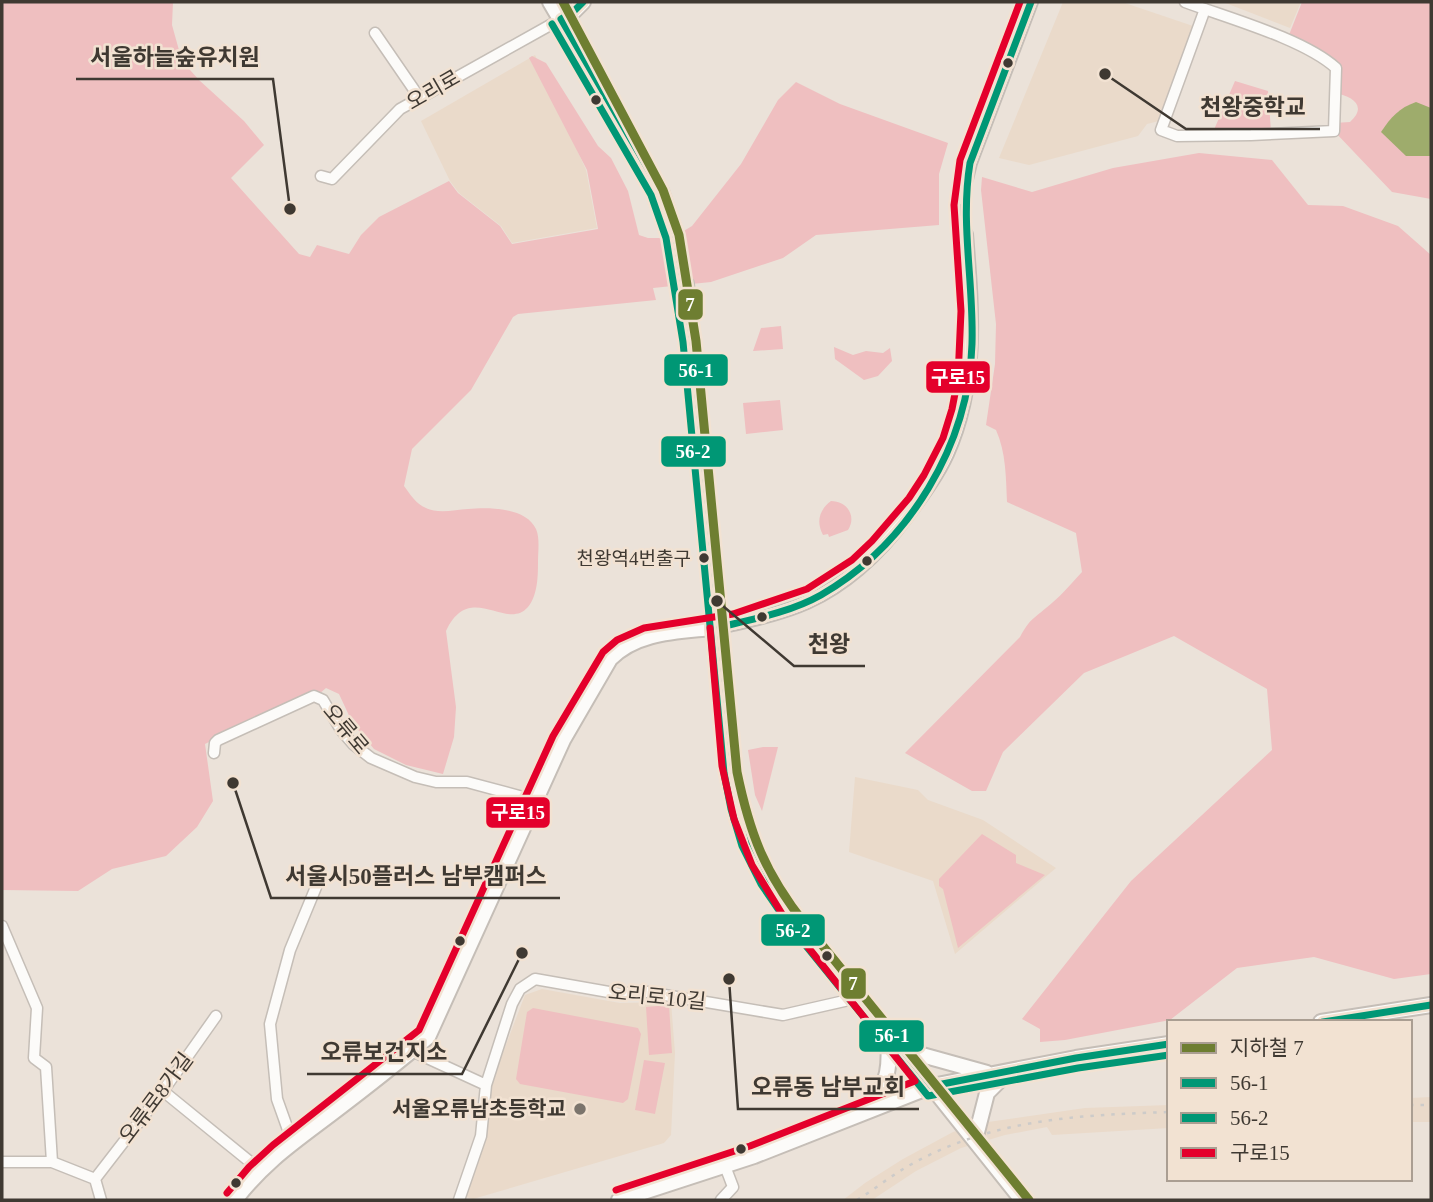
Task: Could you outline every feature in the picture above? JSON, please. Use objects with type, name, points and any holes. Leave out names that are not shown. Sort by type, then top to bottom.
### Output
[{"type":"main road","points":[[550,2],[661,191],[676,235]]},
{"type":"main road","points":[[561,19],[583,2]]},
{"type":"main road","points":[[685,284],[734,772],[752,842],[770,879],[798,919],[1022,1200]]},
{"type":"main road","points":[[236,1200],[260,1170],[292,1142],[428,1037],[534,800],[582,703],[617,651],[641,638],[720,628]]},
{"type":"main road","points":[[1334,1020],[1431,1005]]},
{"type":"main road","points":[[869,1111],[879,1096],[890,1067],[887,1030]]},
{"type":"main road","points":[[620,1200],[641,1197],[932,1086],[1167,1044]]},
{"type":"main road","points":[[904,1050],[992,1074]]},
{"type":"main road","points":[[975,1140],[987,1093],[1009,1071]]},
{"type":"street","points":[[966,179],[1031,2]]},
{"type":"street","points":[[1185,2],[1205,9],[1287,40],[1310,52],[1322,55],[1336,68],[1334,131],[1177,136],[1161,130],[1205,9]]},
{"type":"street","name":"오리로","points":[[321,176],[332,179],[400,108],[561,19]]},
{"type":"street","points":[[375,33],[419,97]]},
{"type":"street","points":[[720,628],[794,607],[825,593],[876,554],[896,531],[934,477],[956,433],[971,364],[972,330],[966,234]]},
{"type":"street","name":"오류로","points":[[214,753],[218,740],[314,696],[323,700],[353,744],[378,762],[426,779],[467,782],[534,800]]},
{"type":"street","points":[[292,1142],[277,1099],[270,1024],[290,950],[321,875]]},
{"type":"street","points":[[2,926],[37,1008],[34,1058],[46,1067],[52,1162]]},
{"type":"street","name":"오리로10길","points":[[486,1085],[512,1004],[520,989],[535,979],[620,994],[641,991],[783,1015],[862,997]]},
{"type":"street","name":"오류로8가길","points":[[95,1179],[163,1091],[216,1016]]},
{"type":"street","points":[[412,1051],[486,1085],[481,1136],[459,1200]]},
{"type":"street","points":[[163,1091],[260,1170]]},
{"type":"street","points":[[2,1162],[52,1162],[95,1179],[101,1200]]},
{"type":"street","points":[[721,1200],[733,1187],[725,1166]]},
{"type":"shaded area","points":[[2,2],[173,2],[172,25],[182,61],[244,121],[264,145],[231,178],[299,254],[310,257],[317,245],[349,254],[361,235],[379,217],[449,181],[458,193],[500,226],[512,244],[598,229],[587,170],[529,58],[532,56],[546,63],[598,146],[611,158],[628,191],[639,235],[665,238],[677,235],[692,226],[741,164],[778,100],[796,82],[840,104],[948,143],[939,174],[939,225],[816,235],[783,258],[711,282],[653,288],[656,300],[518,314],[513,317],[471,390],[412,449],[404,486],[416,501],[431,510],[486,508],[515,512],[531,522],[538,536],[537,585],[528,607],[519,613],[509,614],[488,609],[466,609],[456,616],[446,631],[456,707],[454,737],[443,774],[406,765],[374,749],[353,724],[339,694],[326,688],[319,694],[313,690],[205,744],[213,801],[197,827],[166,856],[112,869],[78,891],[2,890]]},
{"type":"shaded area","points":[[1063,2],[1122,2],[1193,26],[1159,121],[1147,124],[1138,136],[1029,165],[999,158]]},
{"type":"shaded area","points":[[1223,2],[1301,2],[1290,28]]},
{"type":"shaded area","points":[[1302,2],[1431,2],[1431,199],[1392,192],[1334,131],[1334,123],[1350,122],[1358,107],[1352,99],[1335,93],[1336,69],[1287,40]]},
{"type":"shaded area","points":[[535,55],[586,170],[597,228],[512,243],[501,226],[459,193],[450,181],[421,121]]},
{"type":"shaded area","points":[[1235,81],[1268,91],[1271,131],[1213,132]]},
{"type":"shaded area","points":[[1416,102],[1431,108],[1431,156],[1406,156],[1381,132],[1396,114]]},
{"type":"shaded area","points":[[1199,153],[1272,160],[1308,205],[1343,206],[1398,226],[1431,255],[1431,974],[1394,979],[1314,957],[1237,968],[1170,1020],[1065,1040],[1040,1042],[1040,1029],[1022,1019],[1131,881],[1272,750],[1267,689],[1174,636],[1084,673],[1003,752],[986,791],[972,791],[905,753],[1020,637],[1031,620],[1056,600],[1082,572],[1076,533],[1007,502],[1002,447],[996,430],[986,425],[995,364],[996,324],[981,190],[982,177],[1032,192],[1113,168]]},
{"type":"shaded area","points":[[781,326],[783,349],[753,351],[761,328]]},
{"type":"shaded area","points":[[834,347],[853,355],[866,351],[883,353],[890,348],[892,361],[878,376],[864,380],[835,359]]},
{"type":"shaded area","points":[[780,400],[783,430],[746,434],[743,403]]},
{"type":"shaded area","points":[[831,501],[846,506],[851,515],[851,525],[848,530],[829,537],[828,534],[823,535],[819,521],[824,508]]},
{"type":"shaded area","points":[[778,747],[762,811],[755,795],[748,750]]},
{"type":"shaded area","points":[[855,777],[918,790],[928,800],[983,820],[1056,868],[955,954],[933,881],[849,852]]},
{"type":"shaded area","points":[[982,834],[1016,855],[1016,863],[1045,875],[958,948],[939,879]]},
{"type":"shaded area","name":"서울오류남초등학교","points":[[542,989],[620,1003],[671,1002],[675,1053],[671,1135],[664,1143],[473,1199],[466,1197],[483,1134],[491,1084],[525,995]]},
{"type":"shaded area","points":[[669,1005],[672,1053],[649,1055],[646,1007]]},
{"type":"shaded area","points":[[533,1008],[638,1028],[641,1034],[628,1099],[623,1103],[520,1084],[516,1079],[527,1012]]},
{"type":"shaded area","points":[[644,1060],[665,1063],[655,1114],[635,1110]]},
{"type":"shaded area","points":[[1431,1097],[1431,1122],[1412,1122],[1412,1098]]},
{"type":"shaded area","points":[[1167,1105],[1167,1128],[1052,1135],[1047,1127],[1005,1135],[961,1148],[916,1171],[872,1200],[843,1200],[903,1159],[953,1132],[988,1122],[1085,1108]]},
{"type":"tunnel","points":[[966,179],[966,234]]},
{"type":"tunnel","points":[[676,235],[686,284]]},
{"type":"railway","points":[[1412,1105],[1431,1105]]},
{"type":"railway","points":[[857,1200],[910,1165],[972,1138],[1036,1122],[1167,1112]]},
{"type":"metro line","name":"7","points":[[563,2],[663,190],[679,235],[696,341],[737,772],[747,815],[761,852],[779,888],[805,924],[1029,1200]]},
{"type":"transit line","name":"56-1","points":[[583,2],[561,19],[661,191],[676,235],[693,341],[734,772],[752,842],[770,879],[798,919],[932,1086],[1076,1058],[1167,1044]]},
{"type":"transit line","name":"구로15","points":[[227,1193],[249,1167],[273,1145],[419,1030],[553,736],[603,652],[617,640],[644,628],[733,614],[807,589],[852,560],[909,498],[943,438],[958,378],[961,311],[954,205],[960,160],[1020,2]]},
{"type":"transit line","name":"56-1","points":[[720,627],[797,606],[821,595],[853,574],[907,520],[946,454],[960,419],[972,344],[966,208],[970,163],[1031,2]]},
{"type":"transit line","name":"56-2","points":[[552,24],[651,195],[666,238],[683,342],[724,773],[742,846],[761,884],[789,925],[928,1096],[1078,1068],[1167,1055]]},
{"type":"transit line","name":"구로15","points":[[616,1190],[750,1146],[915,1081],[784,917],[752,865],[734,819],[722,766],[710,628]]},
{"type":"transit line","name":"56-1","points":[[1336,1020],[1431,1005]]},
{"type":"place","name":"천왕중학교","points":[[1105,74]]},
{"type":"place","name":"서울하늘숲유치원","points":[[290,209]]},
{"type":"place","name":"천왕역4번출구","points":[[704,558]]},
{"type":"place","name":"천왕","points":[[717,601]]},
{"type":"place","name":"서울시50플러스 남부캠퍼스","points":[[233,783]]},
{"type":"place","name":"오류보건지소","points":[[522,953]]},
{"type":"place","name":"오류동 남부교회","points":[[729,979]]},
{"type":"place","name":"서울오류남초등학교","points":[[580,1109]]}]
